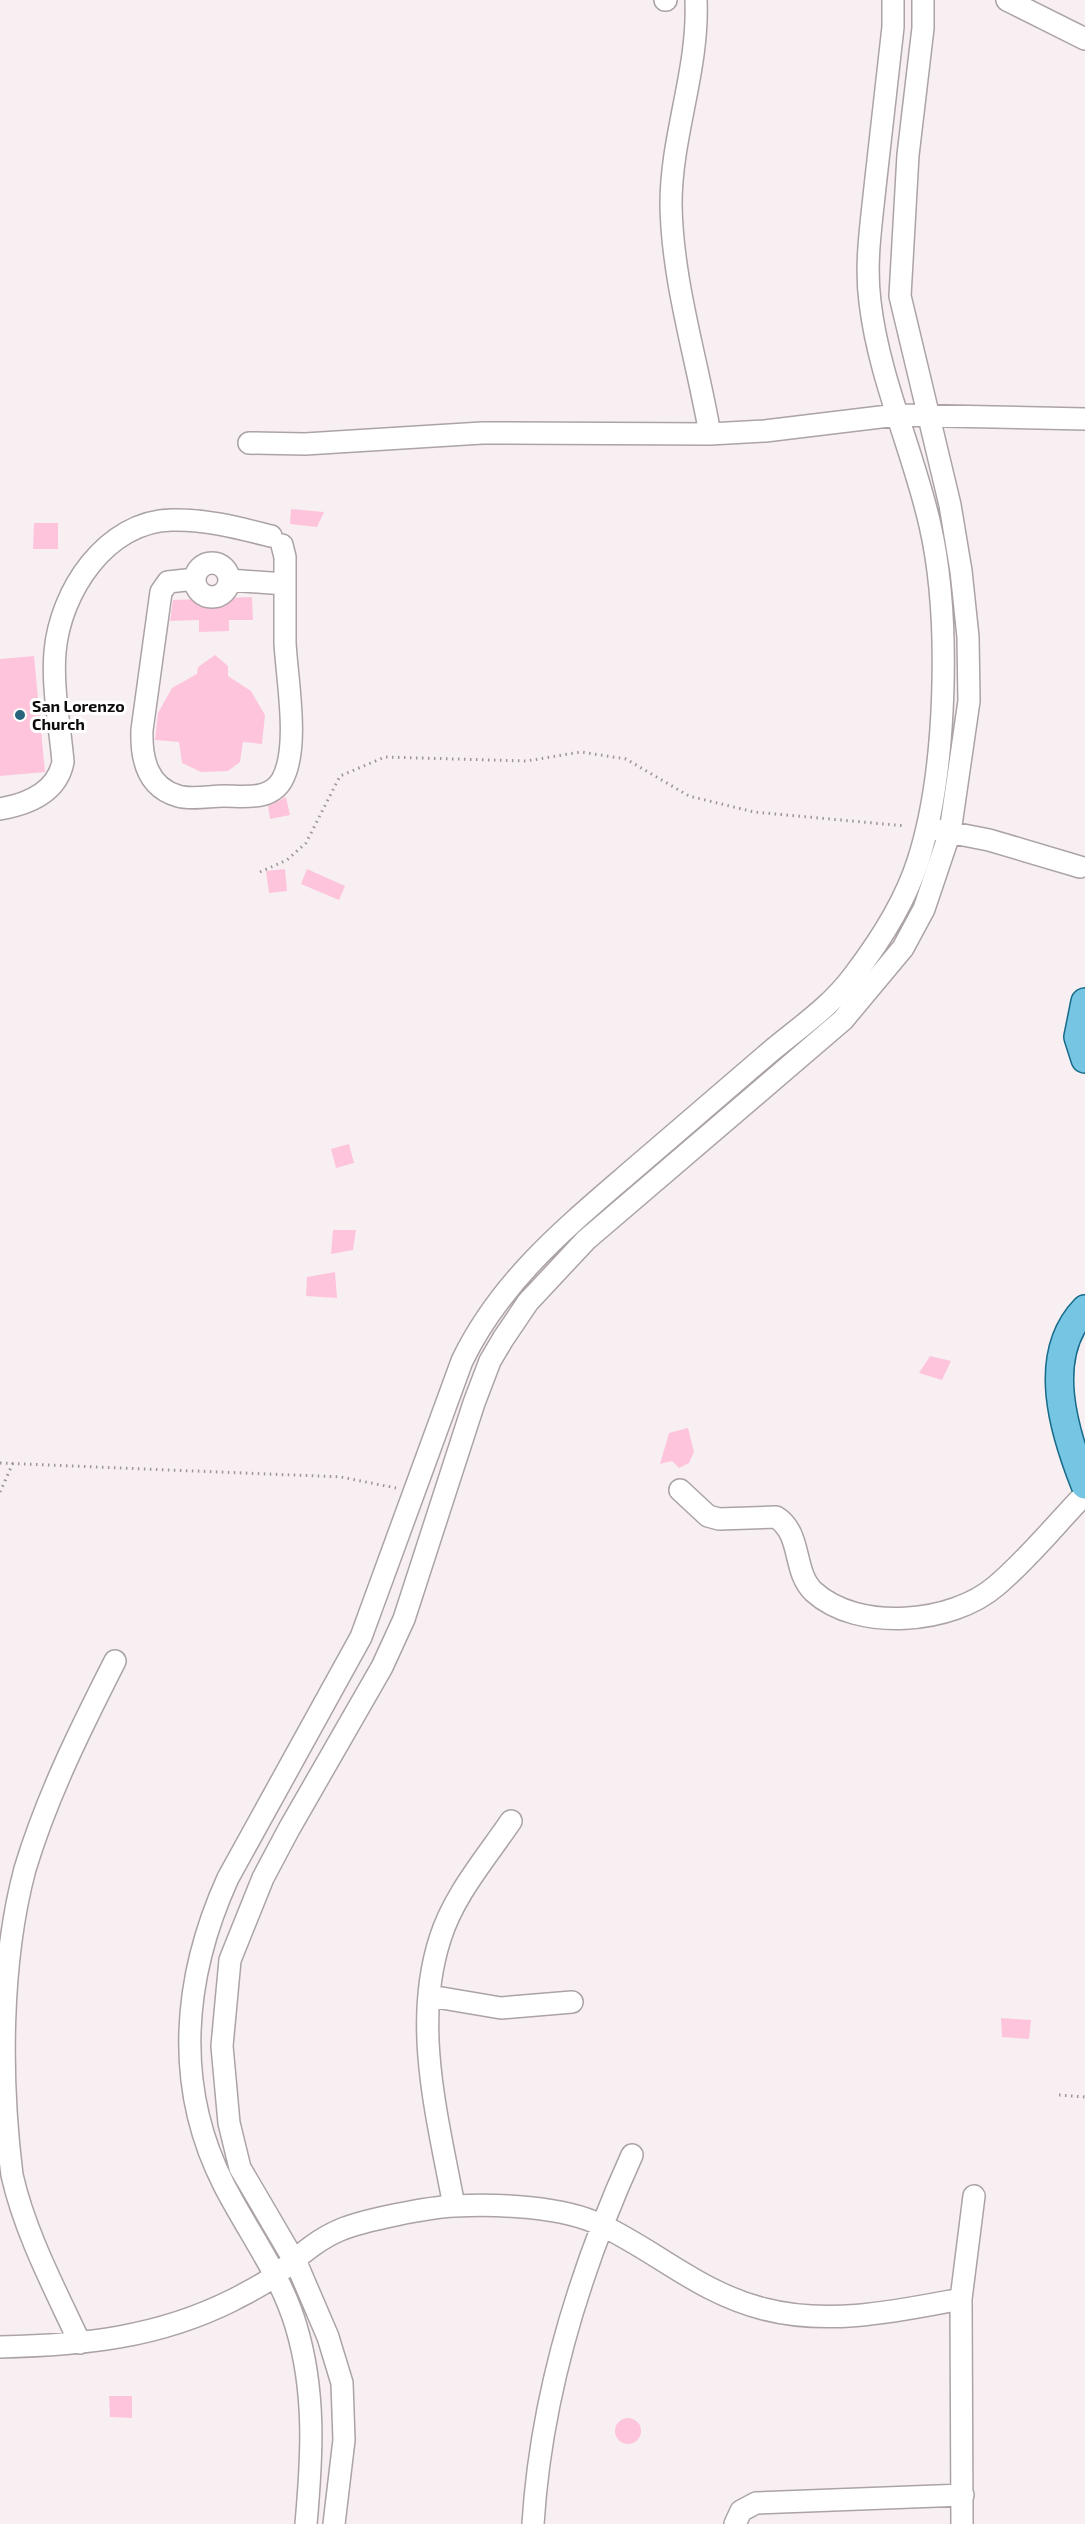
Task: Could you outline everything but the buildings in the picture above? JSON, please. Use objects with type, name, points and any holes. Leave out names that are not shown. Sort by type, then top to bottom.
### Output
[{"type":"main road","points":[[1085,1002],[1078,1036],[1085,1059]]},
{"type":"main road","points":[[1085,1309],[1069,1331],[1062,1351],[1059,1378],[1066,1428],[1085,1485]]},
{"type":"street","points":[[696,0],[697,34],[673,166],[671,206],[680,280],[710,434]]},
{"type":"street","points":[[306,2524],[312,2432],[306,2361],[296,2323],[276,2275],[224,2184],[205,2141],[194,2093],[190,2054],[190,2010],[197,1961],[212,1914],[228,1878],[361,1637],[462,1360],[476,1331],[517,1276],[569,1224],[769,1053],[824,1010],[853,978],[901,902],[918,861],[939,750],[941,594],[930,525],[880,362],[869,300],[867,260],[893,27],[893,0]]},
{"type":"street","points":[[334,2524],[344,2440],[342,2383],[328,2337],[293,2260],[240,2168],[229,2123],[222,2046],[230,1960],[244,1919],[289,1829],[382,1667],[404,1619],[490,1361],[528,1302],[586,1240],[843,1020],[903,948],[924,909],[951,832],[969,701],[968,637],[961,571],[950,505],[900,296],[908,155],[923,28],[923,0]]},
{"type":"street","points":[[1007,0],[1085,39]]},
{"type":"street","points":[[249,443],[305,444],[482,434],[710,434],[765,431],[897,415],[1085,419]]},
{"type":"street","points":[[0,809],[17,806],[38,796],[51,787],[61,773],[63,762],[55,676],[58,631],[78,584],[95,557],[120,535],[170,519],[236,527],[277,540],[285,557],[291,735],[288,766],[282,781],[274,790],[258,797],[179,797],[160,786],[148,771],[141,753],[142,730],[161,592],[168,582],[195,579],[200,567],[213,562],[225,568],[229,580],[285,584]]},
{"type":"street","points":[[926,827],[989,840],[1080,867]]},
{"type":"street","points":[[769,1053],[787,1070]]},
{"type":"street","points":[[569,1224],[586,1240]]},
{"type":"street","points":[[680,1490],[708,1516],[719,1519],[776,1517],[791,1532],[811,1590],[829,1605],[846,1613],[879,1618],[900,1618],[952,1610],[995,1587],[1085,1494]]},
{"type":"street","points":[[413,1491],[445,1497]]},
{"type":"street","points":[[80,2343],[42,2261],[13,2177],[1,2108],[0,2046],[5,1959],[24,1871],[75,1741],[115,1661]]},
{"type":"street","points":[[454,2206],[430,2077],[428,2028],[430,1996],[440,1938],[452,1911],[511,1821]]},
{"type":"street","points":[[430,1996],[501,2008],[572,2002]]},
{"type":"street","points":[[533,2524],[545,2424],[559,2355],[600,2225],[632,2155]]},
{"type":"street","points":[[962,2524],[961,2299],[974,2196]]},
{"type":"street","points":[[0,2347],[80,2343],[148,2333],[233,2300],[276,2275],[293,2260],[341,2230],[454,2206],[562,2212],[600,2225],[680,2273],[727,2297],[766,2310],[831,2317],[884,2313],[961,2299]]},
{"type":"street","points":[[735,2524],[741,2511],[756,2503],[963,2495]]},
{"type":"path","points":[[260,872],[287,860],[306,843],[340,776],[385,758],[526,761],[581,752],[626,759],[689,796],[754,812],[926,827]]},
{"type":"path","points":[[0,1463],[341,1476],[413,1491]]},
{"type":"path","points":[[0,1492],[13,1463]]},
{"type":"path","points":[[1059,2095],[1085,2097]]},
{"type":"place","name":"San Lorenzo Church","points":[[20,715]]}]
